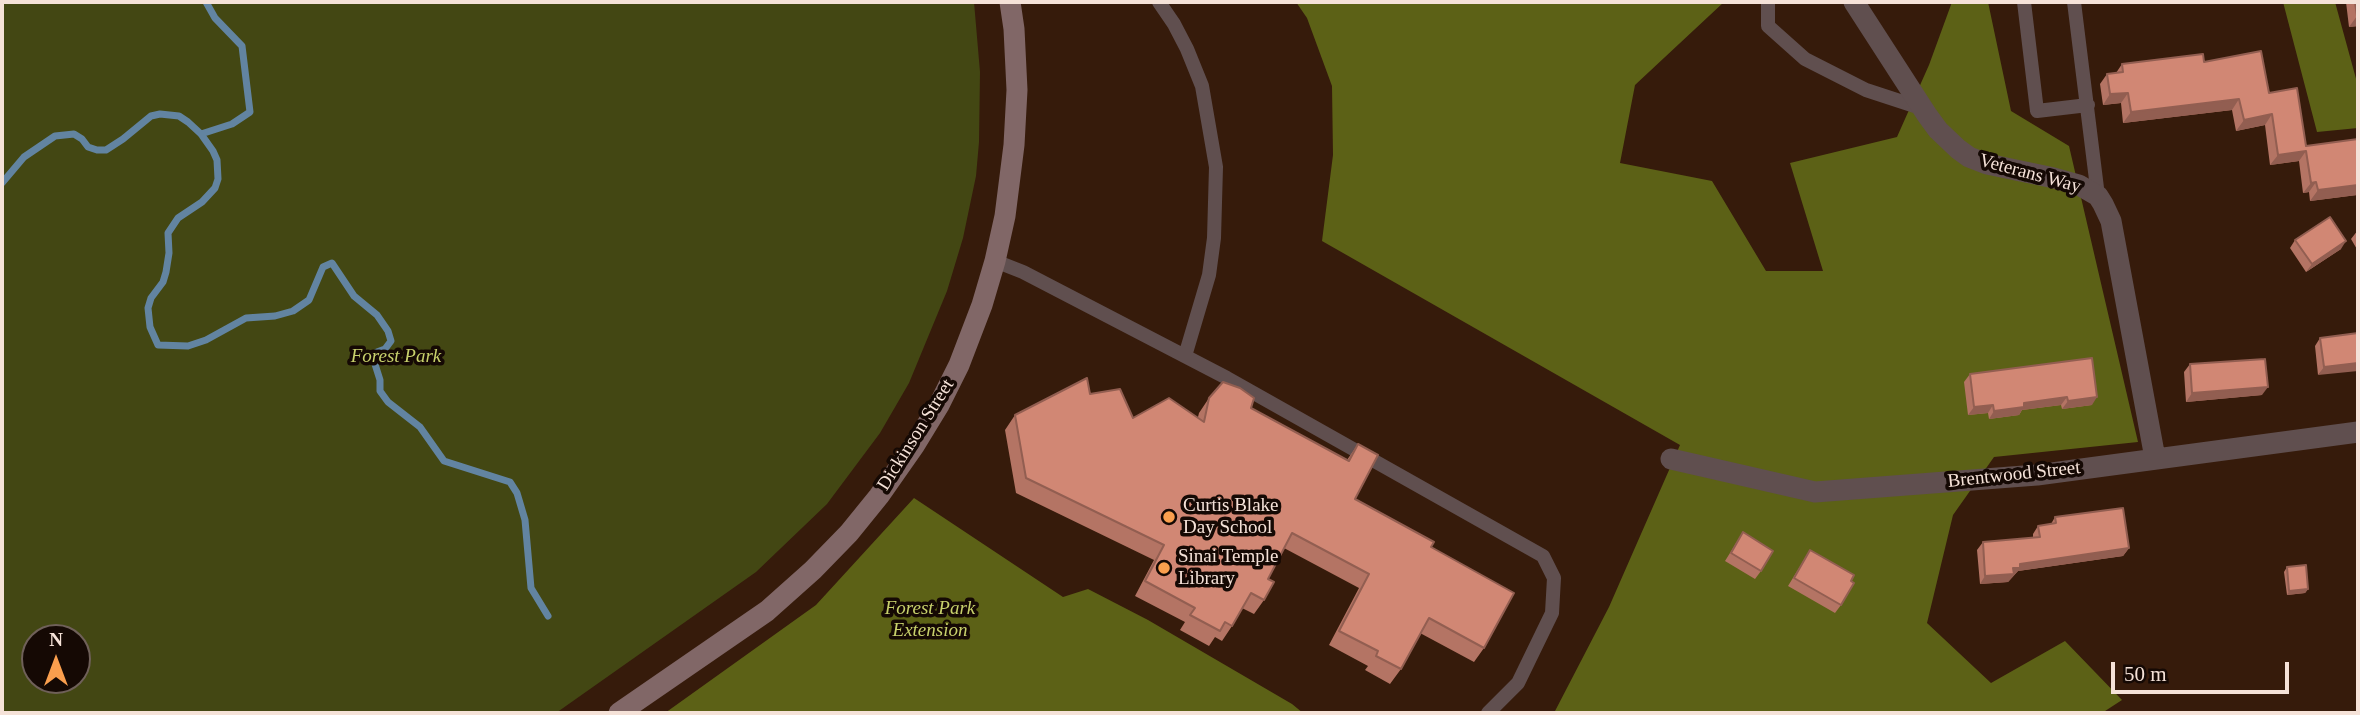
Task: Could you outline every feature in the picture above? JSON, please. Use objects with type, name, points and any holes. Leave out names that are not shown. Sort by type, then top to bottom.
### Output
[{"type":"main road","name":"Dickinson Street","points":[[619,713],[767,611],[813,570],[862,518],[914,446],[950,384],[974,326],[995,261],[1008,193],[1016,120],[1016,60],[1010,2]]},
{"type":"street","name":"Veterans Way","points":[[1854,2],[1938,130],[1969,157],[1987,164],[2068,181],[2098,196],[2111,221],[2155,458]]},
{"type":"street","name":"Brentwood Street","points":[[1671,459],[1815,492],[2037,475],[2358,432]]},
{"type":"lane","points":[[1159,2],[1174,23],[1202,86],[1216,167],[1213,247],[1209,275],[1185,356]]},
{"type":"lane","points":[[1768,2],[1768,26],[1805,59],[1866,90],[1924,109]]},
{"type":"lane","points":[[2024,2],[2037,111],[2088,105]]},
{"type":"lane","points":[[2074,2],[2098,196]]},
{"type":"lane","points":[[995,261],[1023,272],[1185,356],[1543,556],[1555,578],[1552,613],[1518,683],[1488,713]]},
{"type":"green space","name":"Forest Park","points":[[2,2],[974,2],[980,72],[979,142],[976,176],[963,238],[947,291],[909,383],[880,433],[827,504],[756,572],[556,713],[2,713]]},
{"type":"green space","points":[[1296,2],[1724,2],[1635,85],[1620,163],[1712,181],[1766,271],[1823,271],[1790,163],[1897,137],[1929,65],[1952,2],[1988,2],[2011,111],[2069,146],[2138,442],[1994,457],[1953,515],[1927,623],[1991,683],[2065,641],[2122,700],[2102,713],[1554,713],[1609,607],[1680,445],[1322,241],[1333,155],[1332,86],[1307,18]]},
{"type":"green space","points":[[2283,2],[2335,2],[2358,86],[2358,128],[2317,132]]},
{"type":"green space","name":"Forest Park Extension","points":[[914,498],[1063,597],[1088,589],[1148,620],[1303,713],[665,713],[816,605]]},
{"type":"building","points":[[2261,51],[2269,93],[2297,88],[2306,146],[2358,139],[2358,185],[2318,190],[2316,182],[2311,183],[2306,151],[2278,155],[2272,114],[2244,120],[2239,99],[2131,112],[2128,93],[2110,94],[2107,74],[2123,72],[2122,64],[2203,54],[2204,62]]},
{"type":"building","points":[[2330,217],[2346,241],[2312,264],[2295,240]]},
{"type":"building","points":[[2358,333],[2358,363],[2324,367],[2320,338]]},
{"type":"building","points":[[2092,358],[2097,397],[2068,401],[2067,397],[2024,403],[2024,407],[1994,411],[1993,405],[1974,407],[1970,374]]},
{"type":"building","points":[[2265,359],[2268,387],[2192,393],[2190,364]]},
{"type":"building","points":[[1087,378],[1090,394],[1120,389],[1133,418],[1169,398],[1204,422],[1209,398],[1223,382],[1240,388],[1254,398],[1251,408],[1349,461],[1358,444],[1378,455],[1355,499],[1434,542],[1431,547],[1514,593],[1484,648],[1429,618],[1401,669],[1376,656],[1378,651],[1339,631],[1369,574],[1292,533],[1268,579],[1274,582],[1264,600],[1251,593],[1232,626],[1225,622],[1220,631],[1190,615],[1195,608],[1145,581],[1164,545],[1026,478],[1015,415]]},
{"type":"building","points":[[2123,508],[2129,548],[2020,564],[2020,568],[2013,568],[2014,574],[1985,576],[1983,542],[2040,537],[2038,526],[2056,523],[2055,517]]},
{"type":"building","points":[[1743,532],[1773,551],[1761,571],[1731,553]]},
{"type":"building","points":[[1810,550],[1854,575],[1851,581],[1854,583],[1841,605],[1794,578]]},
{"type":"building","points":[[2306,565],[2308,589],[2289,591],[2287,567]]},
{"type":"waterway","points":[[201,134],[232,124],[250,112],[242,46],[215,18],[206,2]]},
{"type":"waterway","points":[[2,183],[24,157],[55,136],[74,134],[88,147],[106,150],[151,116],[179,116],[188,122],[213,151],[217,160],[218,179],[215,188],[202,202],[178,218],[168,233],[166,272],[148,308],[150,327],[158,345],[188,346],[206,340],[246,318],[275,316],[293,311],[309,300],[323,267],[332,263],[354,296],[377,315],[388,331],[391,341],[385,349],[377,352],[374,361],[380,380],[380,391],[388,402],[420,427],[444,461],[510,482],[517,493],[525,520],[531,588],[548,616]]},
{"type":"place","name":"Curtis Blake Day School","points":[[1169,517]]},
{"type":"place","name":"Sinai Temple Library","points":[[1164,568]]}]
